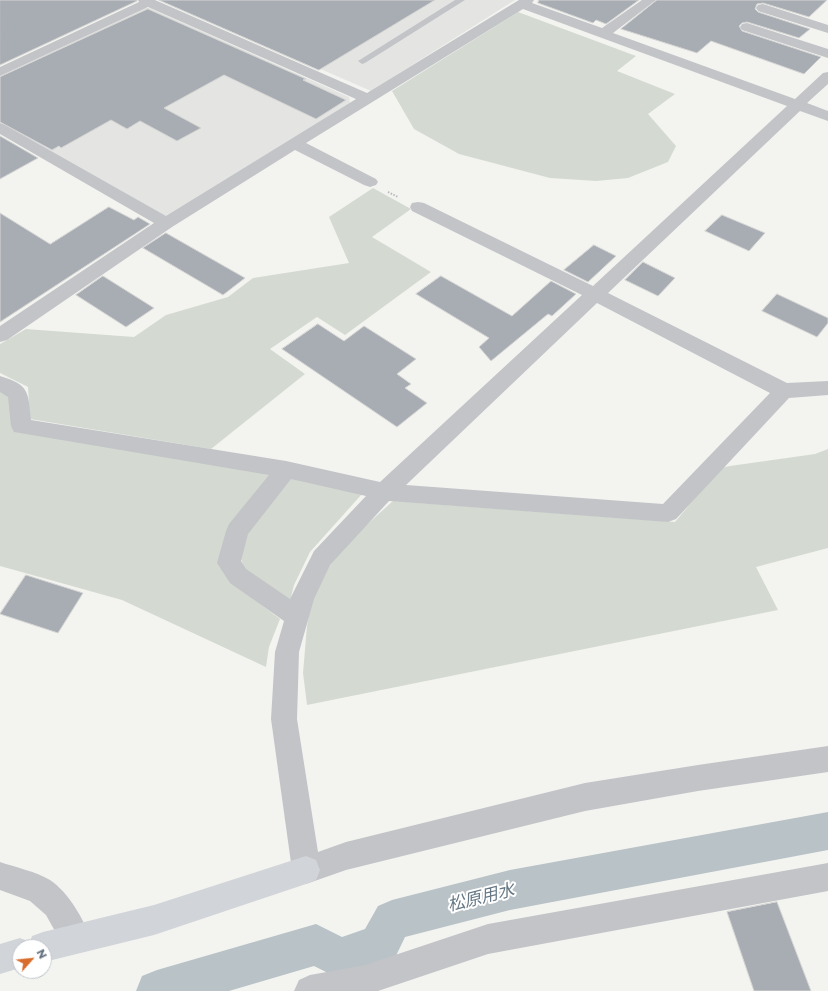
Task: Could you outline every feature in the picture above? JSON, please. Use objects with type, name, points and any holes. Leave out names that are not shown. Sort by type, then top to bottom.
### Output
[{"type":"street","points":[[0,72],[146,1],[368,99]]},
{"type":"street","points":[[604,33],[646,1]]},
{"type":"street","points":[[0,335],[166,223],[525,2],[828,116]]},
{"type":"street","points":[[763,8],[828,29]]},
{"type":"street","points":[[747,27],[828,54]]},
{"type":"street","points":[[306,870],[284,719],[287,652],[302,599],[322,558],[384,492],[828,76]]},
{"type":"street","points":[[0,128],[166,223]]},
{"type":"street","points":[[295,144],[370,182]]},
{"type":"street","points":[[418,207],[595,294],[784,391],[828,388]]},
{"type":"street","points":[[0,383],[18,393],[21,426],[286,469],[384,492],[668,512],[784,391]]},
{"type":"street","points":[[286,469],[237,531],[229,563],[238,576],[297,617]]},
{"type":"street","points":[[52,945],[154,920],[354,854],[584,797],[698,778],[828,759]]},
{"type":"street","points":[[0,876],[39,890],[56,905],[76,938]]},
{"type":"street","points":[[310,991],[365,980],[488,939],[828,877]]},
{"type":"street","points":[[0,959],[12,955]]},
{"type":"lane","points":[[362,61],[461,0]]},
{"type":"path","points":[[370,182],[418,207]]},
{"type":"shaded area","points":[[162,0],[515,0],[371,91]]},
{"type":"shaded area","points":[[142,8],[150,8],[349,97],[350,103],[173,215],[163,217],[0,122],[0,77]]},
{"type":"shaded area","points":[[518,12],[636,56],[617,71],[675,94],[648,114],[676,146],[668,162],[628,178],[596,181],[550,178],[459,154],[414,129],[392,91]]},
{"type":"shaded area","points":[[373,188],[411,209],[372,237],[431,272],[345,335],[317,317],[270,349],[305,374],[211,449],[30,419],[28,387],[0,373],[0,344],[26,329],[134,337],[166,315],[228,297],[253,278],[349,263],[329,217]]},
{"type":"shaded area","points":[[0,389],[13,395],[16,430],[274,472],[231,528],[235,585],[280,619],[269,647],[266,667],[122,600],[0,566]]},
{"type":"shaded area","points":[[828,449],[828,548],[756,567],[778,610],[307,705],[303,673],[307,626],[312,598],[329,562],[353,537],[393,501],[675,522],[720,468],[815,454]]},
{"type":"shaded area","points":[[291,476],[362,494],[310,552],[294,585],[290,601],[245,571],[241,559],[244,534]]},
{"type":"building","points":[[0,0],[137,0],[137,1],[0,65]]},
{"type":"building","points":[[159,0],[435,0],[319,70]]},
{"type":"building","points":[[539,0],[639,0],[606,24],[596,20],[593,23],[538,3]]},
{"type":"building","points":[[657,0],[827,0],[809,17],[763,3],[757,4],[755,9],[758,12],[810,29],[799,38],[747,22],[742,23],[739,26],[742,31],[821,57],[804,74],[711,41],[697,53],[621,29]]},
{"type":"building","points":[[148,9],[306,79],[303,80],[346,100],[316,119],[224,75],[164,108],[201,128],[177,141],[140,121],[127,129],[111,120],[61,148],[59,146],[52,150],[0,122],[0,77]]},
{"type":"building","points":[[0,136],[38,158],[0,179]]},
{"type":"building","points":[[109,207],[134,220],[138,217],[150,224],[0,322],[0,213],[50,244]]},
{"type":"building","points":[[722,215],[765,233],[749,251],[705,231]]},
{"type":"building","points":[[166,233],[245,278],[223,295],[143,248]]},
{"type":"building","points":[[594,245],[616,256],[588,282],[564,270]]},
{"type":"building","points":[[643,262],[675,278],[658,296],[625,280]]},
{"type":"building","points":[[103,276],[154,308],[126,327],[76,295]]},
{"type":"building","points":[[441,276],[512,316],[551,281],[576,294],[552,316],[548,314],[491,361],[479,347],[489,338],[416,294]]},
{"type":"building","points":[[777,294],[828,318],[828,323],[817,337],[762,311]]},
{"type":"building","points":[[318,324],[344,341],[364,326],[416,359],[397,374],[411,384],[405,388],[427,403],[397,427],[282,349]]},
{"type":"building","points":[[26,575],[83,593],[58,633],[0,614]]},
{"type":"building","points":[[777,902],[811,991],[754,991],[727,912]]},
{"type":"waterway","name":"松原用水","points":[[157,991],[316,945],[340,958],[379,945],[392,920],[510,890],[828,831]]}]
